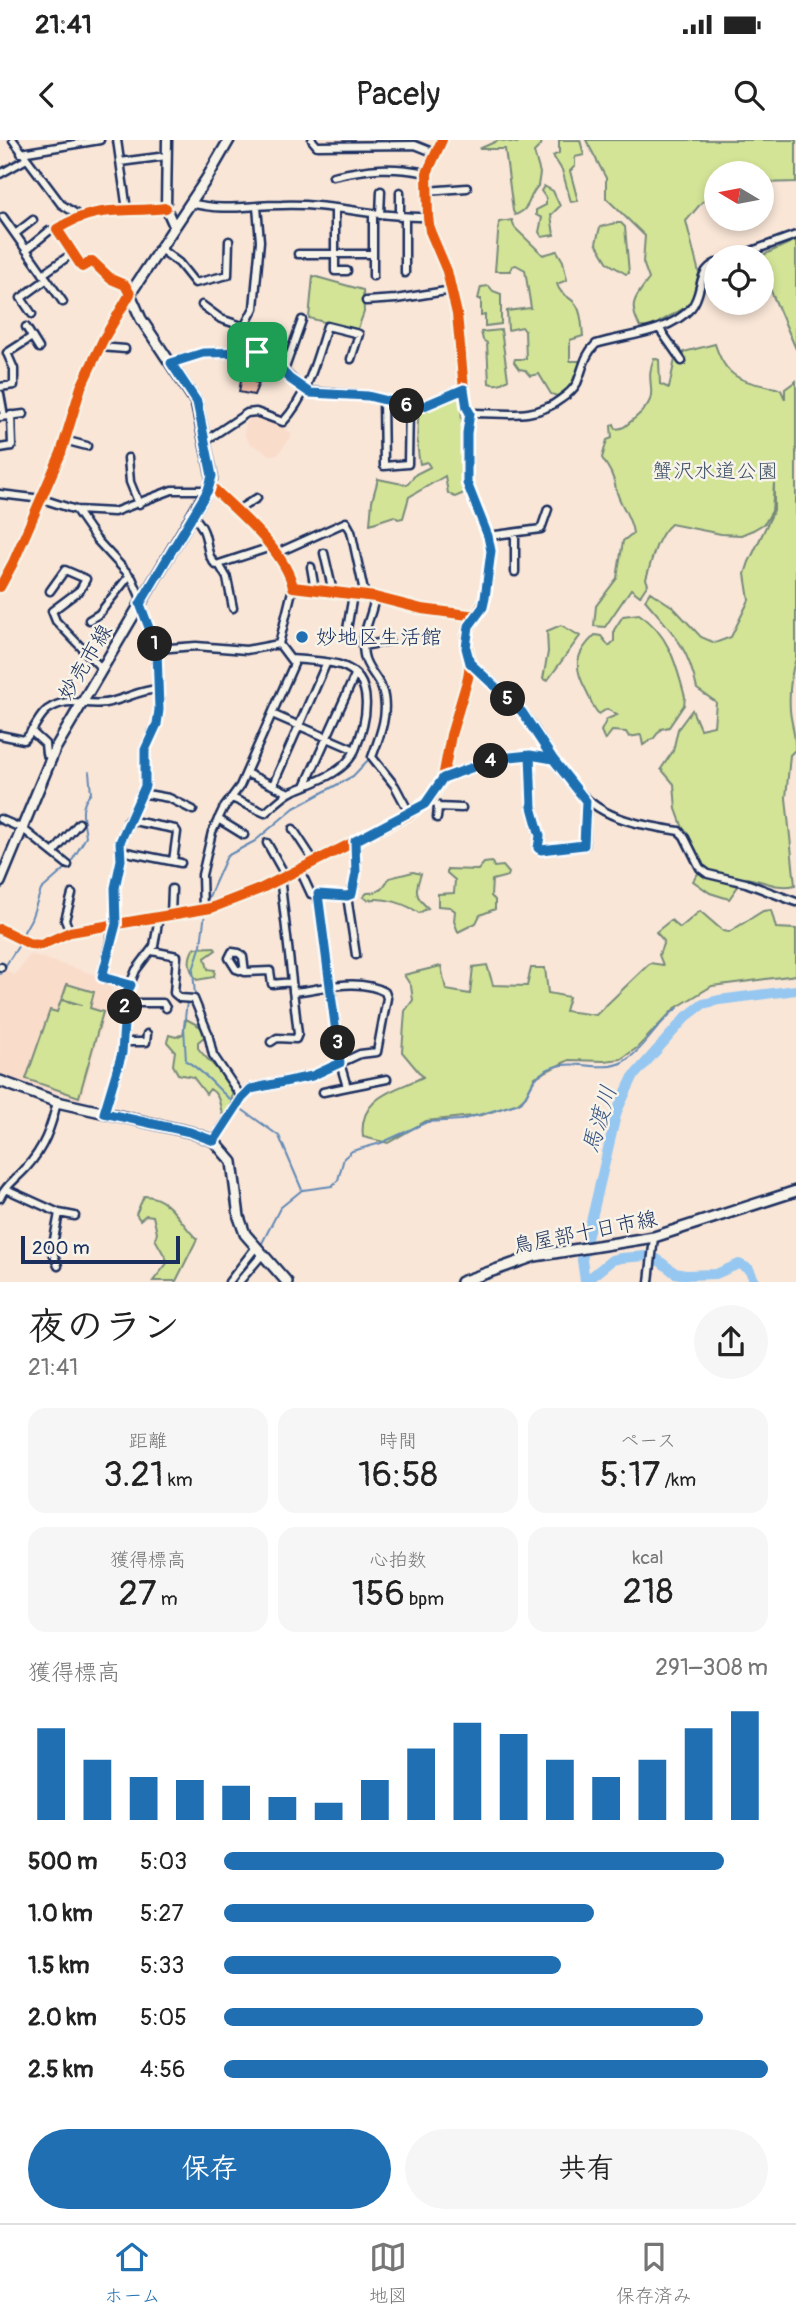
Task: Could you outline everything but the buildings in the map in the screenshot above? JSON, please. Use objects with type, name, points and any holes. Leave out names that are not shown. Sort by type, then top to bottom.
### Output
[{"type":"main road","points":[[209,488],[212,476],[197,402],[141,319],[130,294],[229,140]]},
{"type":"main road","name":"妙売市線","points":[[0,882],[51,757],[209,488]]},
{"type":"main road","points":[[0,1082],[57,1102],[190,1132],[214,1141],[232,1162],[241,1225],[259,1251],[287,1282]]},
{"type":"main road","name":"鳥屋部十日市線","points":[[461,1282],[528,1258],[654,1237],[796,1191]]},
{"type":"street","points":[[13,140],[25,160],[61,204],[78,215]]},
{"type":"street","points":[[21,153],[100,140]]},
{"type":"street","points":[[117,140],[127,210]]},
{"type":"street","points":[[167,140],[166,208],[174,226]]},
{"type":"street","points":[[312,140],[317,146],[415,145],[435,153]]},
{"type":"street","points":[[0,929],[37,945],[70,932],[203,910],[231,902],[410,814],[432,797],[443,778],[446,754],[470,663],[466,636],[485,598],[491,551],[488,536],[467,483],[467,433],[470,413],[464,389],[461,337],[452,290],[441,256],[433,243],[428,217],[427,173],[442,140]]},
{"type":"street","points":[[120,162],[167,156]]},
{"type":"street","points":[[0,174],[25,160]]},
{"type":"street","points":[[332,176],[374,167],[398,167],[427,173]]},
{"type":"street","points":[[426,191],[467,188]]},
{"type":"street","points":[[373,276],[376,215],[381,191]]},
{"type":"street","points":[[400,192],[405,273]]},
{"type":"street","points":[[190,203],[217,210],[282,205],[376,215],[428,217]]},
{"type":"street","points":[[242,353],[241,335],[254,308],[256,256],[260,241],[257,207]]},
{"type":"street","points":[[0,587],[42,499],[71,414],[100,347],[130,294],[125,285],[111,279],[92,261],[82,267],[57,229],[78,215],[166,208]]},
{"type":"street","points":[[335,209],[335,271],[347,271]]},
{"type":"street","points":[[3,217],[63,302]]},
{"type":"street","points":[[15,233],[33,220]]},
{"type":"street","points":[[26,250],[49,231]]},
{"type":"street","points":[[768,245],[796,235]]},
{"type":"street","points":[[159,248],[178,263],[195,283],[228,275],[229,241]]},
{"type":"street","points":[[32,314],[21,298],[73,253]]},
{"type":"street","points":[[298,254],[373,254]]},
{"type":"street","points":[[470,413],[514,415],[541,412],[570,393],[590,349],[596,344],[641,335],[659,328],[693,306],[704,272]]},
{"type":"street","points":[[366,301],[452,290]]},
{"type":"street","points":[[202,305],[221,319],[245,327]]},
{"type":"street","points":[[284,371],[302,320]]},
{"type":"street","points":[[205,441],[247,413],[256,412],[283,422],[295,410],[304,391],[327,326],[359,334],[351,359]]},
{"type":"street","points":[[26,327],[38,348]]},
{"type":"street","points":[[659,328],[682,361]]},
{"type":"street","points":[[0,387],[14,385],[14,369],[7,354],[32,337]]},
{"type":"street","points":[[100,347],[125,349]]},
{"type":"street","points":[[171,363],[203,353],[257,352],[269,357],[304,391],[383,400],[409,406],[424,406],[464,389]]},
{"type":"street","points":[[0,394],[12,446],[0,448]]},
{"type":"street","points":[[383,400],[384,466],[408,464],[409,406]]},
{"type":"street","points":[[5,416],[24,414]]},
{"type":"street","points":[[64,440],[87,446]]},
{"type":"street","points":[[128,458],[130,482],[139,505]]},
{"type":"street","points":[[0,494],[42,499],[76,510],[114,512],[139,505],[172,490],[209,488],[274,550],[291,578],[293,587],[279,644]]},
{"type":"street","points":[[236,512],[257,498]]},
{"type":"street","points":[[488,536],[541,529],[548,509]]},
{"type":"street","points":[[76,510],[96,539],[129,576],[157,649],[157,724],[145,750],[146,778],[120,842],[115,888],[115,925],[102,977],[131,985]]},
{"type":"street","points":[[192,516],[207,535],[211,561],[220,566],[226,578],[233,608]]},
{"type":"street","points":[[220,566],[248,552],[274,550],[346,522],[351,531],[365,596]]},
{"type":"street","points":[[515,534],[515,572]]},
{"type":"street","points":[[324,554],[333,592]]},
{"type":"street","points":[[311,567],[316,590]]},
{"type":"street","points":[[50,591],[65,570],[86,579],[80,590],[52,611],[56,621],[102,669]]},
{"type":"street","points":[[89,621],[99,614],[129,576]]},
{"type":"street","points":[[293,587],[375,597],[422,609],[475,616]]},
{"type":"street","points":[[346,635],[353,595]]},
{"type":"street","points":[[372,757],[382,731],[385,704],[382,688],[367,665],[363,646],[375,597]]},
{"type":"street","points":[[363,646],[388,641]]},
{"type":"street","points":[[157,649],[196,646],[246,650],[279,644]]},
{"type":"street","points":[[203,910],[202,875],[218,819],[246,773],[294,664],[279,644]]},
{"type":"street","points":[[232,798],[265,813],[289,793],[305,788],[348,764],[365,727],[367,704],[355,675],[342,665],[291,659]]},
{"type":"street","points":[[470,663],[522,712],[553,759],[586,801],[631,823],[679,831],[700,868],[708,874],[746,883],[796,902]]},
{"type":"street","points":[[273,786],[326,664]]},
{"type":"street","points":[[305,788],[355,675]]},
{"type":"street","points":[[0,734],[24,740],[40,716],[53,707],[74,699],[104,703],[141,691],[158,689]]},
{"type":"street","points":[[272,714],[372,757],[396,786],[410,814]]},
{"type":"street","points":[[32,731],[45,744],[46,754],[51,757]]},
{"type":"street","points":[[443,778],[499,758],[530,755],[553,759]]},
{"type":"street","points":[[530,755],[532,807],[540,836],[538,848],[541,850],[584,845],[586,801]]},
{"type":"street","points":[[246,773],[289,793]]},
{"type":"street","points":[[141,793],[169,798],[192,810]]},
{"type":"street","points":[[432,797],[438,807],[437,818]]},
{"type":"street","points":[[438,807],[462,808]]},
{"type":"street","points":[[218,819],[244,835]]},
{"type":"street","points":[[0,820],[23,829],[68,865]]},
{"type":"street","points":[[128,820],[175,830],[177,832],[173,861]]},
{"type":"street","points":[[53,853],[79,823]]},
{"type":"street","points":[[293,829],[314,861]]},
{"type":"street","points":[[299,868],[311,894],[352,894],[356,873],[355,841]]},
{"type":"street","points":[[267,843],[285,875]]},
{"type":"street","points":[[121,851],[181,863]]},
{"type":"street","points":[[271,1042],[274,1038],[293,1040],[298,1037],[281,885],[277,879]]},
{"type":"street","points":[[171,915],[172,888]]},
{"type":"street","points":[[70,932],[65,920],[72,894]]},
{"type":"street","points":[[318,894],[340,1063],[347,1087]]},
{"type":"street","points":[[347,896],[356,956]]},
{"type":"street","points":[[104,1113],[123,1042],[125,1003],[136,970],[152,951],[159,917]]},
{"type":"street","points":[[152,951],[177,956],[174,993],[183,999],[194,999],[208,1033],[213,1055],[242,1098]]},
{"type":"street","points":[[245,972],[270,971],[272,984],[292,982]]},
{"type":"street","points":[[214,1141],[242,1098],[251,1089],[312,1076],[360,1054],[377,1052],[386,992],[359,983],[293,992]]},
{"type":"street","points":[[125,1003],[163,1003],[166,1008]]},
{"type":"street","points":[[123,1042],[146,1042],[147,1034]]},
{"type":"street","points":[[323,1092],[387,1079]]},
{"type":"street","points":[[0,1198],[46,1141],[57,1102]]},
{"type":"street","points":[[6,1189],[59,1213],[75,1216]]},
{"type":"street","points":[[58,1266],[52,1250],[59,1213]]},
{"type":"street","points":[[649,1282],[654,1237]]},
{"type":"street","points":[[229,1282],[259,1251]]},
{"type":"street","points":[[239,1282],[259,1251]]},
{"type":"shaded area","points":[[253,416],[277,423],[292,434],[278,455],[270,455],[249,443],[244,434],[246,423]]},
{"type":"shaded area","points":[[30,954],[114,981],[81,1100],[0,1075],[0,975],[5,970],[15,975]]},
{"type":"green space","points":[[499,140],[517,143],[521,140],[542,140],[534,152],[540,173],[538,186],[527,206],[515,215],[505,149],[479,149]]},
{"type":"green space","points":[[559,140],[580,140],[584,155],[575,157],[575,166],[570,171],[578,201],[571,202],[562,170],[553,156],[559,153]]},
{"type":"green space","points":[[586,140],[796,140],[796,182],[774,183],[774,161],[704,161],[704,201],[686,221],[699,273],[691,304],[649,328],[640,327],[634,313],[636,297],[649,279],[643,262],[645,236],[606,198],[606,178]]},
{"type":"green space","points":[[544,186],[553,191],[560,206],[551,215],[554,235],[542,237],[539,232],[542,218],[536,215],[536,210],[546,205],[546,198],[541,191]]},
{"type":"green space","points":[[512,220],[515,228],[543,255],[557,251],[563,261],[567,280],[557,284],[561,292],[575,303],[580,313],[583,336],[570,340],[570,361],[581,361],[570,387],[557,396],[551,394],[539,374],[530,376],[514,362],[515,359],[526,359],[525,331],[522,327],[508,330],[507,311],[531,308],[525,270],[516,265],[512,266],[510,271],[495,271],[499,222]]},
{"type":"green space","points":[[621,223],[625,227],[629,273],[626,274],[608,263],[596,243],[600,227]]},
{"type":"green space","points":[[796,240],[796,349],[774,298],[774,250]]},
{"type":"green space","points":[[313,276],[363,290],[364,312],[357,331],[309,318]]},
{"type":"green space","points":[[489,286],[501,294],[501,324],[485,326],[485,315],[481,316],[481,299],[478,299],[481,287]]},
{"type":"green space","points":[[501,330],[508,379],[492,384],[489,383],[487,343],[481,332]]},
{"type":"green space","name":"蟹沢水道公園","points":[[715,344],[724,365],[736,377],[781,390],[785,399],[785,389],[796,381],[796,658],[790,690],[795,750],[790,755],[786,798],[795,885],[782,886],[744,878],[729,899],[710,893],[693,881],[699,872],[676,809],[674,784],[661,769],[673,751],[678,729],[692,710],[700,729],[714,726],[716,702],[697,689],[684,651],[645,600],[650,592],[673,607],[701,637],[715,643],[731,637],[749,600],[745,574],[774,510],[774,483],[772,511],[765,523],[741,535],[721,534],[671,524],[658,542],[646,579],[648,584],[640,596],[631,589],[605,627],[594,626],[596,606],[617,578],[623,541],[633,533],[613,477],[602,458],[607,440],[612,438],[611,426],[614,424],[616,429],[624,427],[649,402],[654,358],[659,360],[660,384],[669,388],[676,354]]},
{"type":"green space","points":[[461,395],[464,493],[455,497],[448,493],[445,476],[409,497],[403,518],[394,516],[370,524],[378,479],[407,485],[416,474],[430,467],[427,462],[420,464],[417,437],[419,409]]},
{"type":"green space","points":[[639,614],[664,640],[685,697],[684,705],[669,727],[661,729],[643,745],[641,735],[629,737],[626,732],[612,731],[605,740],[601,731],[607,719],[617,715],[607,709],[599,714],[596,711],[578,667],[583,648],[595,635],[601,636],[609,646],[614,641],[614,630],[623,616]]},
{"type":"green space","points":[[561,625],[580,636],[547,681],[543,679],[548,652],[547,631]]},
{"type":"green space","points":[[492,862],[494,867],[503,866],[509,873],[508,876],[492,880],[491,896],[495,900],[495,909],[480,915],[476,923],[458,932],[454,921],[455,911],[450,907],[438,906],[438,894],[454,893],[455,880],[447,873],[447,869],[478,870],[484,863]]},
{"type":"green space","points":[[413,872],[421,874],[417,892],[428,908],[419,913],[394,902],[368,900],[363,897],[367,893],[380,890],[389,878]]},
{"type":"green space","points":[[771,910],[776,928],[796,929],[796,975],[712,986],[674,1009],[637,1048],[621,1059],[569,1060],[535,1077],[526,1096],[518,1103],[482,1115],[426,1121],[388,1143],[363,1137],[366,1113],[372,1104],[380,1097],[423,1077],[402,1052],[405,1011],[413,1000],[411,986],[404,975],[441,966],[446,990],[470,994],[473,967],[487,965],[493,985],[527,986],[531,968],[545,968],[548,993],[569,997],[565,1011],[596,1015],[650,963],[663,965],[659,955],[664,941],[656,932],[671,920],[680,928],[700,911],[723,931],[729,932],[763,911]]},
{"type":"green space","points":[[214,947],[216,950],[205,958],[208,969],[215,970],[214,977],[197,980],[190,964],[194,948]]},
{"type":"green space","points":[[67,984],[94,992],[90,1008],[103,1012],[79,1097],[26,1079],[50,1010],[57,1012],[61,1000],[82,1005],[62,999]]},
{"type":"green space","points":[[186,1019],[201,1027],[204,1037],[198,1042],[198,1048],[230,1086],[232,1094],[227,1115],[222,1113],[219,1100],[213,1091],[210,1089],[206,1094],[193,1077],[178,1074],[173,1065],[175,1051],[167,1042],[169,1035],[176,1037],[183,1034]]},
{"type":"green space","points":[[144,1196],[153,1197],[168,1206],[197,1239],[176,1281],[153,1281],[168,1262],[155,1239],[157,1233],[153,1216],[146,1215],[140,1220],[136,1214]]},
{"type":"waterway","points":[[206,903],[227,856],[255,841],[294,808],[353,776],[369,759]]},
{"type":"waterway","points":[[70,864],[86,837],[83,814],[84,804],[91,793],[89,772]]},
{"type":"waterway","points":[[21,937],[31,919],[41,890],[66,868]]},
{"type":"waterway","points":[[195,996],[193,970],[201,945],[205,912]]},
{"type":"waterway","points":[[0,974],[21,942]]},
{"type":"waterway","name":"馬渡川","points":[[585,1281],[582,1260],[617,1111],[633,1077],[686,1017],[703,1004],[796,990]]},
{"type":"waterway","points":[[187,1001],[184,1027],[186,1061],[236,1104]]},
{"type":"waterway","points":[[303,1190],[332,1186],[338,1180],[344,1158],[352,1151],[381,1143],[427,1122],[461,1120],[520,1103],[535,1079],[548,1069],[570,1064],[603,1066],[623,1062],[678,1008]]},
{"type":"waterway","points":[[240,1108],[279,1136],[302,1190],[280,1208],[260,1247]]},
{"type":"waterway","points":[[585,1282],[612,1260],[646,1256],[657,1259],[675,1273],[685,1275],[716,1274],[739,1264],[749,1269],[755,1282]]},
{"type":"cycle path","points":[[442,140],[427,173],[428,217],[430,231],[447,271],[457,314],[464,389],[470,413],[467,433],[467,483],[488,536],[491,551],[485,598],[476,616]]},
{"type":"cycle path","points":[[0,587],[61,453],[81,387],[103,340],[130,294],[125,285],[111,279],[92,261],[82,267],[57,229],[71,221],[97,213],[166,208]]},
{"type":"cycle path","points":[[0,929],[30,944],[41,945],[70,932],[211,908],[260,889],[410,814],[432,797],[443,778],[451,735],[468,678],[470,663],[466,636],[476,616],[422,609],[375,597],[293,587],[288,573],[270,546],[210,485]]},
{"type":"place","name":"妙地区生活館","points":[[302,637]]},
{"type":"route","points":[[257,352],[203,353],[171,363],[197,402],[212,476],[208,490],[140,604],[157,649],[159,710],[157,724],[145,750],[145,786],[120,842],[121,860],[115,888],[116,924],[102,977],[131,985],[126,994],[122,1053],[104,1113],[190,1132],[214,1141],[242,1098],[251,1089],[312,1076],[340,1063],[318,894],[352,894],[356,873],[355,841],[425,804],[443,778],[499,758],[530,755],[537,755],[553,759],[586,801],[584,845],[541,850],[538,848],[540,836],[532,807],[530,755],[553,759],[522,712],[470,663],[466,648],[469,626],[483,607],[491,551],[488,536],[467,483],[467,433],[470,413],[464,389],[424,406],[409,406],[368,396],[315,394],[304,391],[269,357],[257,352]]}]
